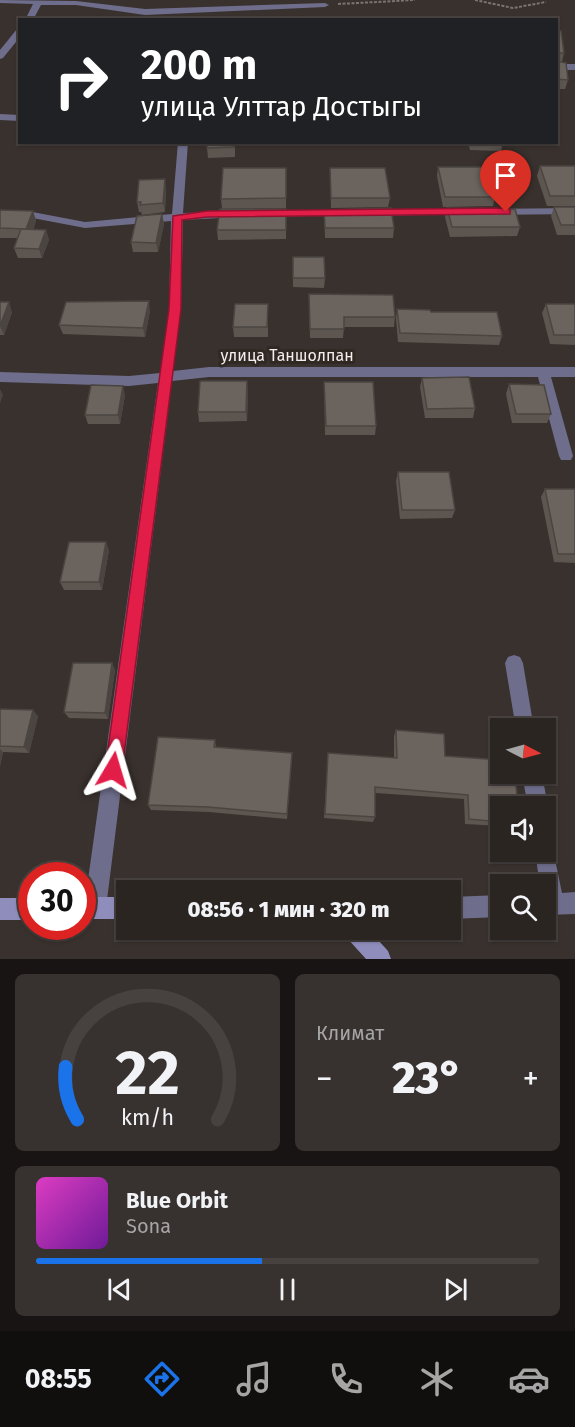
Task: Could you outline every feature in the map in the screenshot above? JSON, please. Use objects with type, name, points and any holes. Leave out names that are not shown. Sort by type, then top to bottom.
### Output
[{"type":"main road","points":[[96,908],[116,908]]},
{"type":"main road","points":[[0,909],[18,909]]},
{"type":"main road","points":[[365,940],[380,959]]},
{"type":"street","points":[[0,1],[75,3],[145,12],[325,5]]},
{"type":"street","points":[[30,18],[38,3]]},
{"type":"street","points":[[0,56],[18,34]]},
{"type":"street","points":[[558,67],[575,67]]},
{"type":"street","points":[[0,117],[18,118]]},
{"type":"street","points":[[96,862],[175,309],[177,218],[183,144]]},
{"type":"street","points":[[0,214],[22,213],[85,225],[207,214],[575,211]]},
{"type":"street","name":"улица Таншолпан","points":[[0,378],[129,381],[209,372],[575,372]]},
{"type":"street","points":[[543,372],[566,456]]},
{"type":"street","points":[[514,663],[523,718]]},
{"type":"street","points":[[556,904],[575,903]]},
{"type":"street","points":[[461,908],[490,906]]},
{"type":"path","points":[[325,5],[415,0]]},
{"type":"path","points":[[475,0],[513,8],[546,2]]},
{"type":"building","points":[[558,31],[561,31],[564,53],[558,53]]},
{"type":"building","points":[[558,61],[566,63],[568,80],[558,79]]},
{"type":"building","points":[[207,144],[234,144],[234,147],[207,148]]},
{"type":"building","points":[[540,166],[575,166],[575,196],[550,196]]},
{"type":"building","points":[[438,167],[487,167],[495,197],[445,197]]},
{"type":"building","points":[[223,168],[286,168],[286,198],[221,199]]},
{"type":"building","points":[[330,168],[385,168],[390,198],[331,198]]},
{"type":"building","points":[[165,179],[163,203],[140,205],[141,202],[137,202],[139,180]]},
{"type":"building","points":[[554,207],[575,207],[575,225],[561,225]]},
{"type":"building","points":[[391,208],[394,228],[325,228],[324,210]]},
{"type":"building","points":[[447,208],[515,209],[520,227],[452,227]]},
{"type":"building","points":[[220,209],[286,209],[286,230],[217,230]]},
{"type":"building","points":[[0,210],[33,211],[26,229],[0,228]]},
{"type":"building","points":[[162,214],[156,243],[131,242],[137,216]]},
{"type":"building","points":[[21,229],[46,230],[39,249],[14,248]]},
{"type":"building","points":[[293,257],[324,257],[325,278],[293,278]]},
{"type":"building","points":[[309,294],[393,295],[395,317],[344,317],[344,329],[310,329]]},
{"type":"building","points":[[149,301],[143,328],[59,325],[66,302]]},
{"type":"building","points":[[0,302],[9,302],[0,326]]},
{"type":"building","points":[[235,304],[268,304],[267,327],[233,327]]},
{"type":"building","points":[[546,304],[575,304],[575,335],[554,335]]},
{"type":"building","points":[[397,309],[430,310],[431,312],[497,312],[502,336],[400,333]]},
{"type":"building","points":[[469,377],[475,408],[427,409],[422,378]]},
{"type":"building","points":[[200,381],[247,381],[246,412],[198,412]]},
{"type":"building","points":[[324,382],[373,382],[376,426],[326,426]]},
{"type":"building","points":[[509,384],[544,385],[551,414],[516,414]]},
{"type":"building","points":[[91,385],[123,386],[118,415],[85,415]]},
{"type":"building","points":[[398,472],[449,472],[455,510],[402,510]]},
{"type":"building","points":[[545,489],[575,489],[575,554],[558,554]]},
{"type":"building","points":[[69,542],[106,542],[99,582],[60,582]]},
{"type":"building","points":[[73,663],[112,663],[105,713],[64,712]]},
{"type":"building","points":[[0,709],[33,710],[24,747],[0,746]]},
{"type":"building","points":[[396,730],[444,734],[445,756],[490,759],[490,784],[516,784],[517,796],[490,796],[490,821],[469,819],[468,795],[375,787],[375,817],[325,814],[328,753],[397,758]]},
{"type":"building","points":[[158,737],[215,740],[214,747],[292,753],[287,814],[208,807],[148,805]]},
{"type":"route","points":[[113,770],[175,309],[177,218],[207,214],[506,212]]}]
